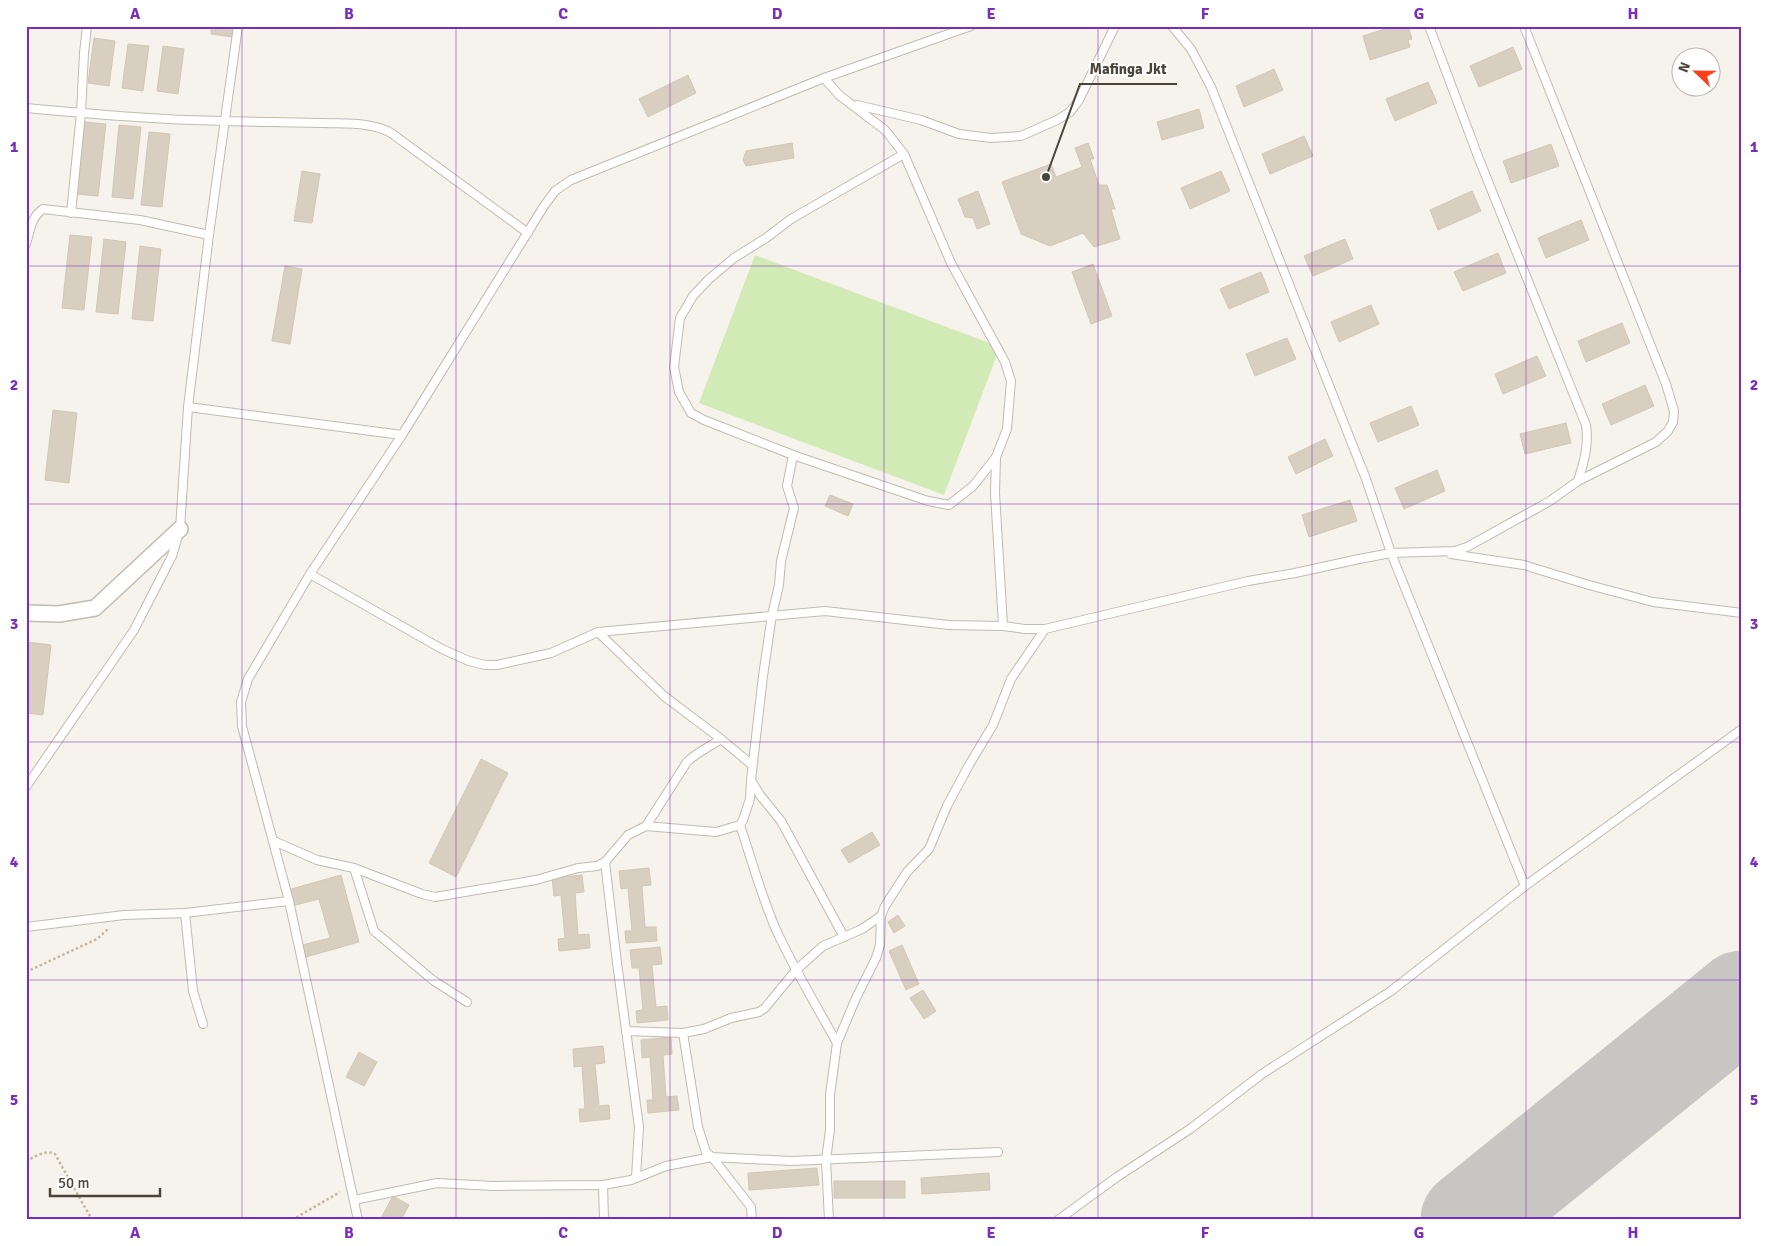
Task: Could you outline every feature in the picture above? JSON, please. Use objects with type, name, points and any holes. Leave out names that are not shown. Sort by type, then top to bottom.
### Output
[{"type":"street","points":[[26,613],[59,614],[95,608],[180,529]]},
{"type":"lane","points":[[71,213],[87,26]]},
{"type":"lane","points":[[26,787],[134,630],[172,556],[180,529],[188,407],[208,235],[238,26]]},
{"type":"lane","points":[[358,1220],[289,901],[242,726],[241,702],[248,679],[310,574],[402,435],[544,206],[556,191],[570,180],[824,78],[971,26]]},
{"type":"lane","points":[[853,104],[921,120],[959,134],[991,138],[1021,136],[1070,112],[1079,100],[1115,26]]},
{"type":"lane","points":[[1172,26],[1191,49],[1211,86],[1362,470],[1391,553],[1525,886]]},
{"type":"lane","points":[[1429,26],[1479,159],[1586,425],[1588,437],[1587,450],[1578,481]]},
{"type":"lane","points":[[310,574],[442,649],[469,661],[485,665],[497,665],[551,653],[598,632],[826,611],[949,625],[1045,629],[1248,581],[1391,553],[1439,553],[1467,547],[1550,501],[1578,481],[1656,442],[1668,431],[1673,422],[1674,411],[1666,384],[1524,26]]},
{"type":"lane","points":[[824,78],[840,94],[885,130],[904,154],[951,263],[1005,362],[1010,381],[1007,429],[996,458],[973,486],[949,504],[928,501],[793,455],[691,413],[679,392],[674,367],[680,318],[693,296],[703,285],[734,258],[766,238],[791,219],[904,154]]},
{"type":"lane","points":[[26,108],[225,121],[343,124],[385,129],[528,233]]},
{"type":"lane","points":[[26,244],[33,219],[43,209],[140,220],[208,235]]},
{"type":"lane","points":[[188,407],[402,435]]},
{"type":"lane","points":[[646,826],[716,832],[740,825],[743,820],[750,799],[750,780],[772,615],[779,585],[781,561],[794,508],[787,486],[793,455]]},
{"type":"lane","points":[[996,458],[995,493],[1003,626]]},
{"type":"lane","points":[[1439,553],[1524,565],[1589,586],[1654,602],[1742,613]]},
{"type":"lane","points":[[829,1220],[826,1160],[830,1130],[830,1095],[837,1043],[876,958],[882,935],[881,916],[884,906],[907,872],[930,849],[947,806],[993,726],[1011,679],[1045,629]]},
{"type":"lane","points":[[598,632],[664,696],[752,765]]},
{"type":"lane","points":[[1058,1220],[1117,1177],[1190,1129],[1262,1074],[1391,991],[1525,886],[1742,729]]},
{"type":"lane","points":[[274,841],[318,860],[354,868],[422,894],[435,897],[536,880],[605,862],[628,835],[646,826],[690,758],[721,739]]},
{"type":"lane","points":[[750,780],[781,821],[844,937]]},
{"type":"lane","points":[[740,825],[777,932],[837,1043]]},
{"type":"lane","points":[[605,862],[639,1127],[636,1178]]},
{"type":"lane","points":[[354,868],[374,931],[434,981],[467,1002]]},
{"type":"lane","points":[[26,927],[124,915],[185,913],[289,901]]},
{"type":"lane","points":[[185,913],[193,991],[203,1024]]},
{"type":"lane","points":[[626,1031],[683,1033],[704,1030],[731,1018],[758,1012],[765,1008],[796,970],[823,946],[862,929],[881,916]]},
{"type":"lane","points":[[683,1033],[698,1127],[706,1152],[751,1207],[752,1220]]},
{"type":"lane","points":[[354,1200],[437,1183],[494,1186],[603,1185],[636,1178],[666,1166],[712,1157],[791,1161],[998,1152]]},
{"type":"lane","points":[[603,1185],[604,1220]]},
{"type":"path","points":[[26,972],[97,939],[124,915]]},
{"type":"path","points":[[26,1161],[43,1153],[55,1154],[92,1220]]},
{"type":"path","points":[[292,1220],[351,1187]]},
{"type":"green space","points":[[755,255],[1000,347],[944,495],[699,403]]},
{"type":"building","points":[[211,26],[233,26],[232,37],[211,34]]},
{"type":"building","points":[[1394,26],[1408,26],[1412,39],[1408,40],[1410,47],[1370,60],[1363,36]]},
{"type":"building","points":[[94,38],[115,41],[109,86],[88,83]]},
{"type":"building","points":[[128,44],[149,46],[143,91],[122,88]]},
{"type":"building","points":[[163,46],[184,49],[178,94],[157,91]]},
{"type":"building","points":[[1513,47],[1522,69],[1479,87],[1470,66]]},
{"type":"building","points":[[1274,69],[1283,90],[1244,107],[1236,86]]},
{"type":"building","points":[[688,75],[696,93],[648,117],[639,99]]},
{"type":"building","points":[[1428,82],[1437,103],[1395,121],[1386,99]]},
{"type":"building","points":[[1199,109],[1204,128],[1162,140],[1157,122]]},
{"type":"building","points":[[84,122],[106,124],[98,196],[76,194]]},
{"type":"building","points":[[119,125],[141,127],[133,199],[112,197]]},
{"type":"building","points":[[149,132],[170,134],[162,207],[141,205]]},
{"type":"building","points":[[1304,136],[1313,156],[1270,174],[1262,154]]},
{"type":"building","points":[[792,143],[794,158],[746,166],[743,160],[746,151]]},
{"type":"building","points":[[1088,143],[1094,159],[1090,159],[1099,185],[1107,185],[1115,209],[1111,209],[1120,239],[1094,247],[1083,233],[1050,246],[1021,234],[1002,182],[1051,164],[1056,177],[1082,167],[1075,148]]},
{"type":"building","points":[[1551,144],[1559,166],[1511,183],[1503,161]]},
{"type":"building","points":[[302,171],[320,174],[312,223],[294,221]]},
{"type":"building","points":[[1221,171],[1230,191],[1190,209],[1181,188]]},
{"type":"building","points":[[978,191],[990,224],[977,229],[973,218],[965,217],[958,199]]},
{"type":"building","points":[[1472,191],[1481,211],[1438,230],[1430,210]]},
{"type":"building","points":[[1581,220],[1589,240],[1546,258],[1538,238]]},
{"type":"building","points":[[70,235],[92,237],[84,310],[62,308]]},
{"type":"building","points":[[104,239],[126,242],[118,314],[96,312]]},
{"type":"building","points":[[1345,239],[1353,259],[1313,276],[1304,256]]},
{"type":"building","points":[[140,246],[161,249],[153,321],[132,319]]},
{"type":"building","points":[[1498,253],[1506,273],[1463,291],[1454,272]]},
{"type":"building","points":[[1093,264],[1112,316],[1091,324],[1072,272]]},
{"type":"building","points":[[285,266],[302,269],[290,344],[272,341]]},
{"type":"building","points":[[1261,272],[1269,292],[1229,309],[1220,289]]},
{"type":"building","points":[[1371,305],[1379,324],[1339,342],[1331,322]]},
{"type":"building","points":[[1622,323],[1630,343],[1586,362],[1578,341]]},
{"type":"building","points":[[1287,338],[1296,359],[1255,376],[1246,354]]},
{"type":"building","points":[[1537,356],[1546,376],[1503,394],[1495,374]]},
{"type":"building","points":[[1645,385],[1654,406],[1611,425],[1602,404]]},
{"type":"building","points":[[1411,406],[1419,425],[1378,442],[1370,423]]},
{"type":"building","points":[[53,410],[77,413],[69,483],[45,480]]},
{"type":"building","points":[[1566,423],[1571,443],[1525,454],[1520,434]]},
{"type":"building","points":[[1325,439],[1333,456],[1296,474],[1288,457]]},
{"type":"building","points":[[1437,470],[1445,491],[1404,509],[1395,488]]},
{"type":"building","points":[[830,495],[853,504],[848,516],[825,506]]},
{"type":"building","points":[[1350,500],[1357,521],[1309,537],[1302,515]]},
{"type":"building","points":[[27,642],[51,645],[43,715],[26,713]]},
{"type":"building","points":[[481,759],[508,773],[456,877],[429,863]]},
{"type":"building","points":[[872,832],[880,845],[849,863],[841,850]]},
{"type":"building","points":[[649,868],[651,885],[642,886],[645,927],[656,927],[657,941],[626,943],[625,931],[632,931],[628,888],[621,889],[619,871]]},
{"type":"building","points":[[341,875],[359,942],[306,957],[302,945],[330,938],[319,899],[292,906],[288,890]]},
{"type":"building","points":[[582,875],[584,892],[575,893],[578,935],[589,934],[590,948],[559,951],[558,939],[565,938],[561,895],[554,896],[552,878]]},
{"type":"building","points":[[898,915],[905,926],[894,933],[888,922]]},
{"type":"building","points":[[902,945],[919,984],[906,990],[889,951]]},
{"type":"building","points":[[660,947],[662,964],[652,965],[656,1007],[667,1006],[668,1020],[637,1023],[636,1011],[643,1010],[639,968],[632,968],[630,950]]},
{"type":"building","points":[[923,990],[936,1011],[924,1019],[910,998]]},
{"type":"building","points":[[671,1037],[672,1054],[663,1055],[666,1097],[677,1096],[679,1110],[648,1113],[647,1100],[653,1100],[650,1057],[642,1058],[641,1040]]},
{"type":"building","points":[[603,1046],[605,1063],[595,1064],[599,1106],[609,1105],[610,1119],[580,1122],[579,1109],[585,1109],[582,1066],[574,1067],[573,1049]]},
{"type":"building","points":[[359,1052],[377,1062],[364,1086],[346,1077]]},
{"type":"building","points":[[817,1168],[819,1185],[749,1190],[748,1173]]},
{"type":"building","points":[[989,1173],[990,1190],[922,1194],[921,1178]]},
{"type":"building","points":[[834,1181],[905,1181],[905,1198],[834,1198]]},
{"type":"building","points":[[393,1196],[409,1205],[401,1220],[380,1220]]},
{"type":"runway","points":[[1470,1220],[1742,1000]]},
{"type":"place","name":"Mafinga Jkt","points":[[1046,177]]}]
